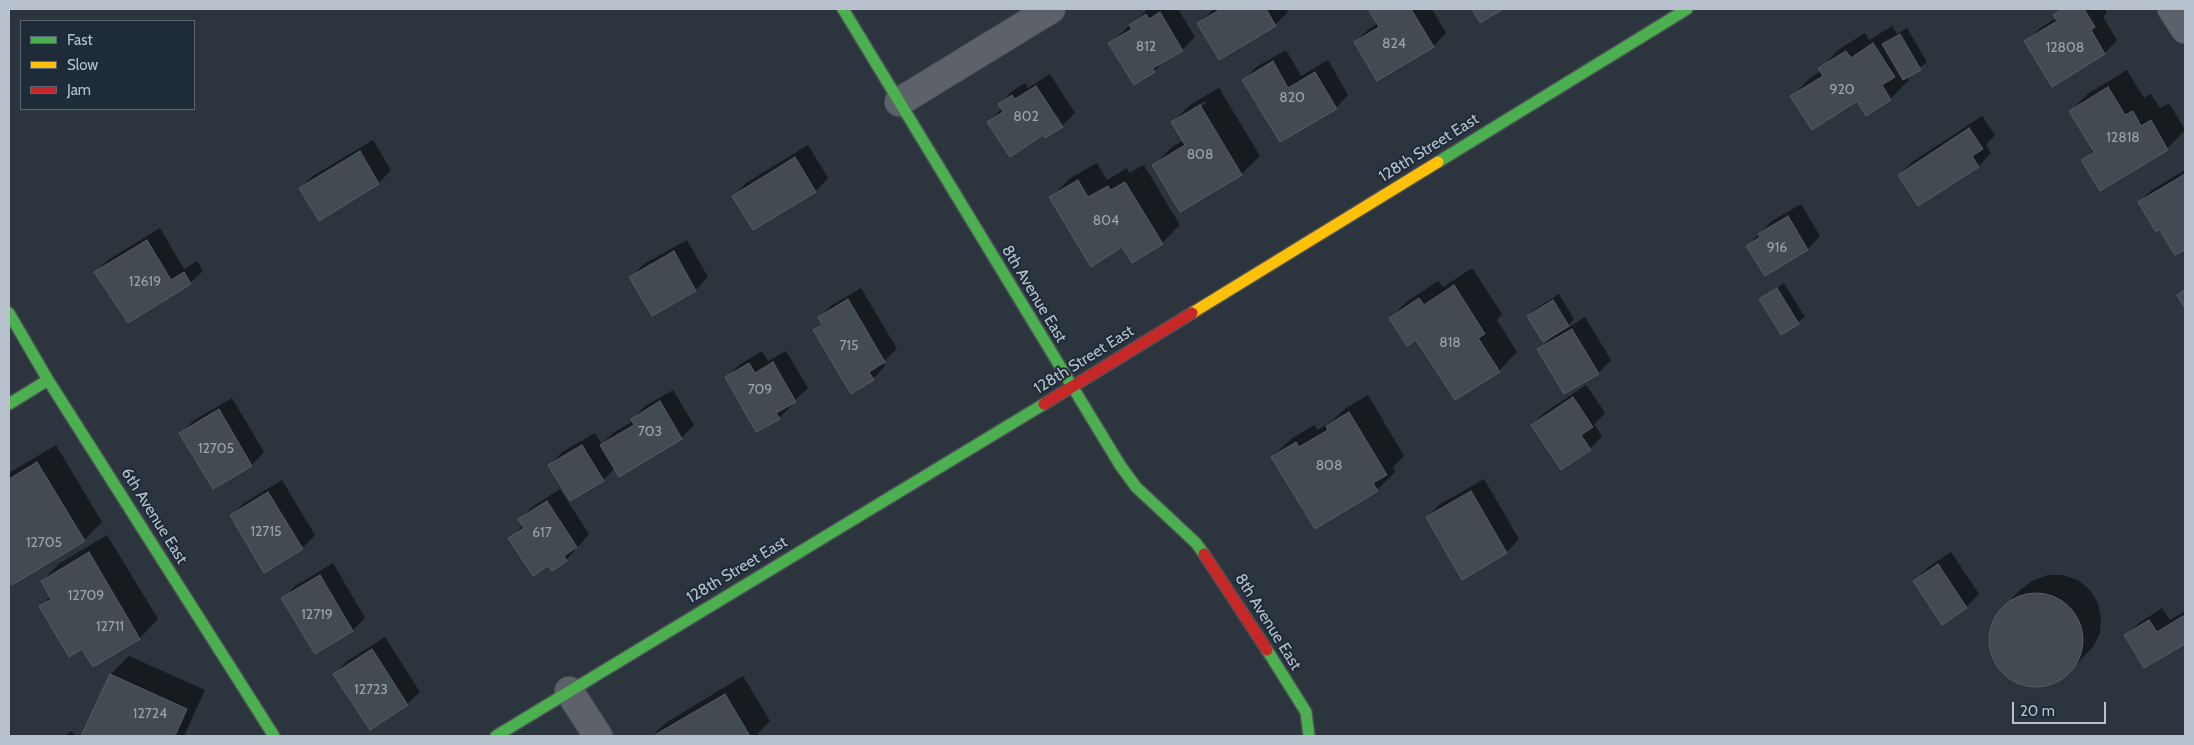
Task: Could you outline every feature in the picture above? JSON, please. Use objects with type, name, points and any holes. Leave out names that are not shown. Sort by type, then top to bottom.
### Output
[{"type":"street","name":"8th Avenue East","points":[[842,9],[1120,465],[1136,487],[1196,543],[1214,567],[1306,712],[1310,735]]},
{"type":"street","points":[[899,102],[1051,9]]},
{"type":"street","name":"128th Street East","points":[[496,736],[1072,387],[1687,9]]},
{"type":"street","points":[[2172,9],[2185,29]]},
{"type":"street","name":"6th Avenue East","points":[[9,313],[48,380],[274,736]]},
{"type":"street","points":[[9,404],[48,380]]},
{"type":"street","points":[[568,691],[598,736]]},
{"type":"building","points":[[1221,9],[1266,9],[1276,26],[1219,60],[1197,23]]},
{"type":"building","points":[[1368,9],[1411,9],[1434,47],[1377,81],[1354,42],[1379,27]]},
{"type":"building","points":[[1472,9],[1503,9],[1480,23]]},
{"type":"building","points":[[2062,9],[2084,9],[2095,27],[2091,30],[2105,54],[2052,87],[2024,41],[2057,21],[2053,15]]},
{"type":"building","points":[[1160,12],[1183,51],[1153,68],[1155,72],[1134,85],[1108,43],[1132,29],[1129,25],[1146,14],[1149,19]]},
{"type":"building","points":[[1900,34],[1921,70],[1903,80],[1882,44]]},
{"type":"building","points":[[1873,43],[1895,77],[1882,85],[1891,100],[1866,116],[1857,101],[1812,130],[1790,96],[1823,76],[1818,68],[1846,51],[1851,58]]},
{"type":"building","points":[[1273,61],[1288,88],[1315,72],[1337,109],[1280,142],[1242,80]]},
{"type":"building","points":[[1036,86],[1063,127],[1045,138],[1043,135],[1010,157],[987,122],[1003,112],[998,104],[1012,95],[1015,99]]},
{"type":"building","points":[[2108,87],[2125,115],[2133,111],[2141,126],[2151,120],[2168,150],[2100,191],[2081,160],[2094,152],[2069,111]]},
{"type":"building","points":[[1200,105],[1242,175],[1180,212],[1152,165],[1185,145],[1171,122]]},
{"type":"building","points":[[1969,128],[1983,149],[1972,156],[1979,167],[1918,206],[1898,175]]},
{"type":"building","points":[[360,151],[379,184],[319,221],[299,188]]},
{"type":"building","points":[[795,157],[816,192],[753,230],[732,196]]},
{"type":"building","points":[[2185,174],[2185,250],[2175,255],[2159,229],[2156,232],[2138,202]]},
{"type":"building","points":[[1078,180],[1088,197],[1108,186],[1111,190],[1125,182],[1163,244],[1132,263],[1122,247],[1091,267],[1049,197]]},
{"type":"building","points":[[1788,216],[1808,250],[1765,276],[1746,246],[1760,237],[1758,234]]},
{"type":"building","points":[[147,240],[171,280],[184,272],[191,284],[128,323],[94,272]]},
{"type":"building","points":[[674,251],[696,291],[652,316],[629,277]]},
{"type":"building","points":[[1454,285],[1485,334],[1478,338],[1500,372],[1455,400],[1416,340],[1407,346],[1389,318],[1419,298],[1424,305]]},
{"type":"building","points":[[1777,288],[1799,324],[1781,335],[1759,299]]},
{"type":"building","points":[[2185,290],[2185,308],[2177,295]]},
{"type":"building","points":[[848,299],[885,362],[869,372],[874,380],[851,394],[813,330],[822,325],[818,317]]},
{"type":"building","points":[[1553,300],[1569,326],[1543,342],[1527,316]]},
{"type":"building","points":[[1572,329],[1599,374],[1564,394],[1537,349]]},
{"type":"building","points":[[773,362],[796,402],[776,413],[780,419],[756,432],[725,377],[749,363],[755,373]]},
{"type":"building","points":[[1573,397],[1593,427],[1581,435],[1591,450],[1561,470],[1531,425]]},
{"type":"building","points":[[660,401],[682,439],[619,477],[600,445],[634,425],[631,419]]},
{"type":"building","points":[[219,409],[252,466],[213,489],[179,433]]},
{"type":"building","points":[[1349,412],[1387,475],[1373,483],[1378,491],[1315,529],[1271,457],[1296,442],[1299,447],[1328,430],[1326,426]]},
{"type":"building","points":[[582,445],[604,481],[570,501],[548,465]]},
{"type":"building","points":[[37,462],[85,541],[12,585],[9,579],[9,479]]},
{"type":"building","points":[[1471,491],[1507,553],[1462,580],[1426,517]]},
{"type":"building","points":[[268,492],[303,549],[264,573],[230,515]]},
{"type":"building","points":[[547,501],[577,547],[564,556],[567,561],[552,571],[548,566],[533,576],[508,538],[524,528],[518,519]]},
{"type":"building","points":[[89,552],[140,639],[93,667],[82,649],[69,657],[39,606],[51,599],[41,581]]},
{"type":"building","points":[[1938,564],[1967,608],[1942,625],[1913,581]]},
{"type":"building","points":[[320,575],[353,631],[315,654],[281,598]]},
{"type":"building","points":[[2036,593],[2054,596],[2070,606],[2080,622],[2083,640],[2080,658],[2070,674],[2054,684],[2036,687],[2018,684],[2002,674],[1992,658],[1989,640],[1992,622],[2002,606],[2018,596]]},
{"type":"building","points":[[2183,616],[2185,619],[2185,644],[2144,668],[2124,635],[2149,620],[2157,632]]},
{"type":"building","points":[[372,649],[408,705],[370,730],[333,674]]},
{"type":"building","points":[[110,674],[187,709],[175,736],[81,736]]},
{"type":"building","points":[[725,694],[750,736],[653,736]]},
{"type":"traffic: fast","points":[[843,9],[1120,465],[1136,487],[1196,543],[1204,554]]},
{"type":"traffic: fast","points":[[1438,162],[1687,9]]},
{"type":"traffic: fast","points":[[9,313],[48,380],[274,736]]},
{"type":"traffic: fast","points":[[9,404],[48,380]]},
{"type":"traffic: fast","points":[[496,736],[1044,404]]},
{"type":"traffic: fast","points":[[1267,650],[1306,712],[1309,736]]},
{"type":"traffic: slow","points":[[1192,313],[1438,162]]},
{"type":"traffic: jam","points":[[1044,404],[1192,313]]},
{"type":"traffic: jam","points":[[1204,554],[1267,650]]}]
